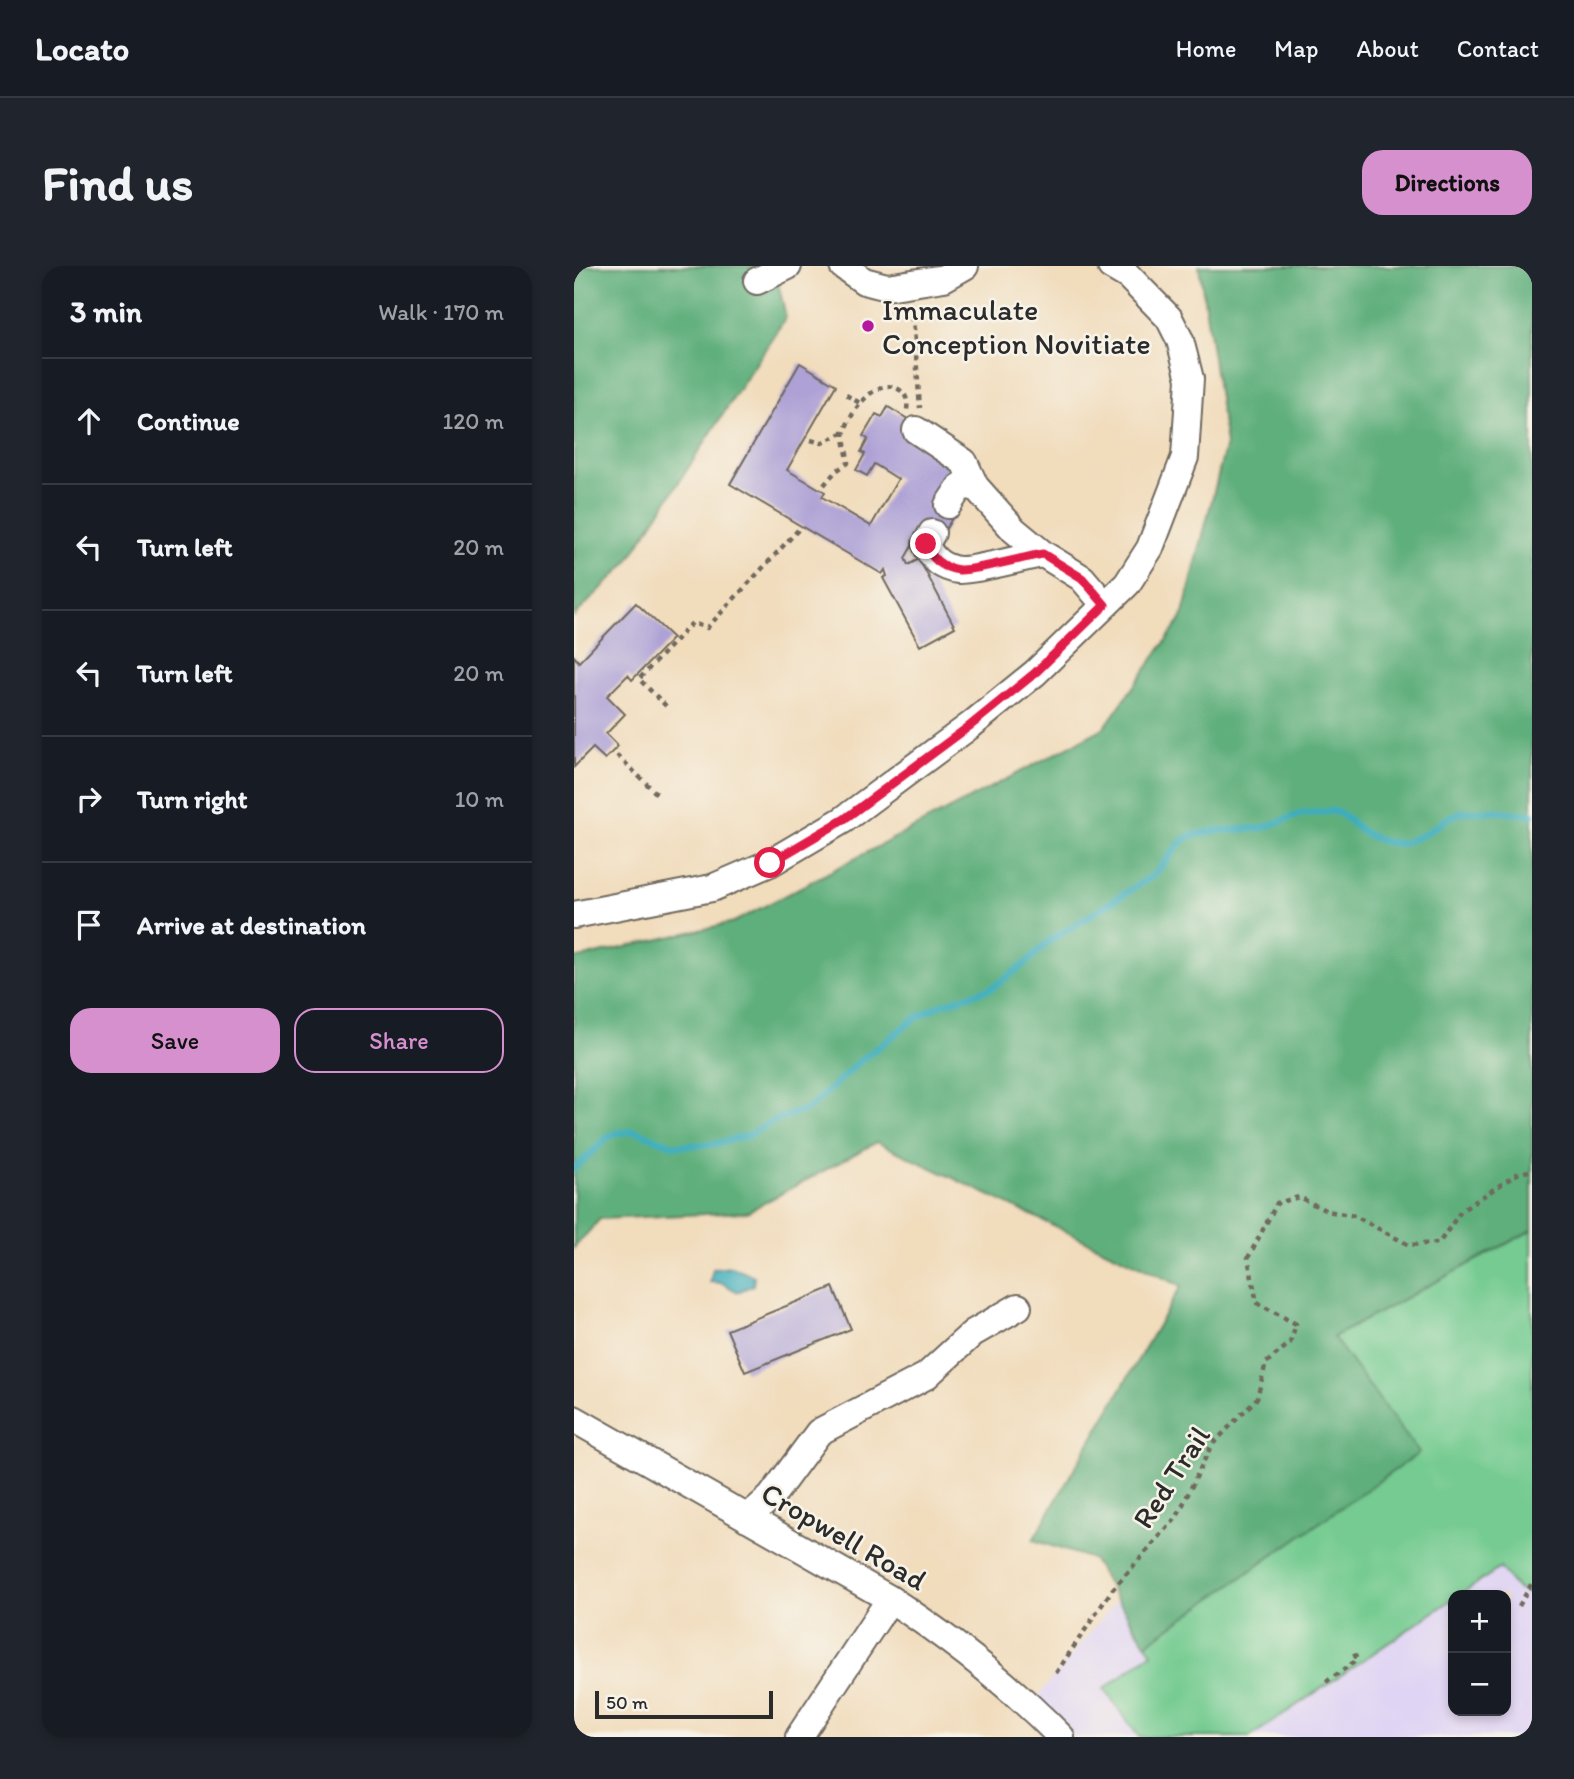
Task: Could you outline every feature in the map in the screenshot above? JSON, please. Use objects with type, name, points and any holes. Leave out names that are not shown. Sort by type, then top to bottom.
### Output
[{"type":"street","points":[[757,281],[788,266]]},
{"type":"street","points":[[844,266],[864,281],[887,287],[944,278],[965,266]]},
{"type":"street","points":[[574,915],[712,888],[770,863],[843,820],[971,725],[1035,673],[1127,584],[1150,548],[1185,457],[1190,380],[1180,340],[1169,318],[1128,276],[1111,266]]},
{"type":"street","points":[[917,428],[964,462],[975,486],[1014,530],[1043,554],[1082,578],[1105,605]]},
{"type":"street","points":[[948,505],[960,487],[975,486]]},
{"type":"street","points":[[932,533],[926,544],[930,557],[943,565],[961,570],[1043,554]]},
{"type":"street","points":[[747,1518],[771,1497],[819,1432],[926,1376],[973,1333],[1018,1307]]},
{"type":"street","name":"Cropwell Road","points":[[574,1419],[890,1599],[930,1625],[993,1674],[1061,1737]]},
{"type":"street","points":[[799,1737],[890,1599]]},
{"type":"path","points":[[905,284],[914,328],[921,422],[917,428]]},
{"type":"path","points":[[811,440],[822,443],[844,432],[860,403],[885,386],[892,386],[904,392],[908,404],[906,413],[915,419],[917,428]]},
{"type":"path","points":[[846,395],[860,403]]},
{"type":"path","points":[[824,485],[836,471],[849,463],[844,432]]},
{"type":"path","points":[[666,706],[639,679],[692,623],[707,628],[798,530]]},
{"type":"path","points":[[617,755],[658,795]]},
{"type":"path","name":"Red Trail","points":[[1056,1673],[1112,1590],[1177,1517],[1211,1446],[1257,1398],[1266,1363],[1290,1343],[1296,1324],[1257,1303],[1248,1258],[1277,1203],[1298,1196],[1327,1211],[1354,1216],[1409,1245],[1439,1243],[1461,1211],[1517,1174],[1532,1170]]},
{"type":"path","points":[[1519,1606],[1532,1583]]},
{"type":"path","points":[[1326,1682],[1357,1660],[1354,1653]]},
{"type":"shaded area","points":[[1532,1230],[1532,1737],[1060,1737],[1029,1707],[1333,1337]]},
{"type":"green space","points":[[574,266],[774,266],[786,317],[626,564],[574,616]]},
{"type":"green space","points":[[1199,266],[1532,266],[1532,1230],[1333,1337],[1419,1453],[1146,1644],[1092,1559],[1033,1540],[1181,1286],[877,1142],[747,1212],[600,1219],[574,1248],[574,959],[734,922],[1104,728],[1182,618],[1226,444]]},
{"type":"green space","points":[[1532,1230],[1532,1595],[1517,1589],[1500,1568],[1467,1590],[1448,1590],[1448,1602],[1250,1737],[1139,1737],[1104,1689],[1152,1653],[1146,1644],[1240,1576],[1333,1337]]},
{"type":"water","points":[[732,1267],[754,1276],[753,1285],[738,1292],[722,1283],[710,1282],[713,1269]]},
{"type":"building","points":[[800,363],[836,385],[787,470],[825,492],[822,497],[871,526],[898,479],[874,464],[867,476],[856,470],[865,454],[861,452],[868,439],[863,436],[876,414],[882,417],[888,407],[911,421],[958,471],[940,500],[957,510],[941,537],[923,527],[905,558],[908,565],[919,559],[955,627],[920,646],[883,578],[887,576],[885,570],[882,574],[730,484]]},
{"type":"building","points":[[636,603],[673,638],[632,680],[628,675],[607,696],[625,714],[606,734],[618,746],[605,759],[593,748],[574,767],[574,656],[579,662]]},
{"type":"building","points":[[833,1287],[851,1329],[745,1372],[727,1330]]},
{"type":"waterway","points":[[574,1169],[608,1137],[617,1133],[635,1131],[676,1146],[715,1144],[750,1135],[775,1120],[810,1108],[859,1062],[913,1020],[940,1005],[992,988],[1026,963],[1048,942],[1154,875],[1182,841],[1191,836],[1214,831],[1262,828],[1301,814],[1331,811],[1340,813],[1364,833],[1381,841],[1401,844],[1425,834],[1462,812],[1497,811],[1532,815]]},
{"type":"place","name":"Immaculate Conception Novitiate","points":[[868,326]]},
{"type":"route","points":[[770,863],[843,820],[971,725],[1035,673],[1105,605],[1082,578],[1043,554],[961,570],[943,565],[930,557],[926,544]]}]
